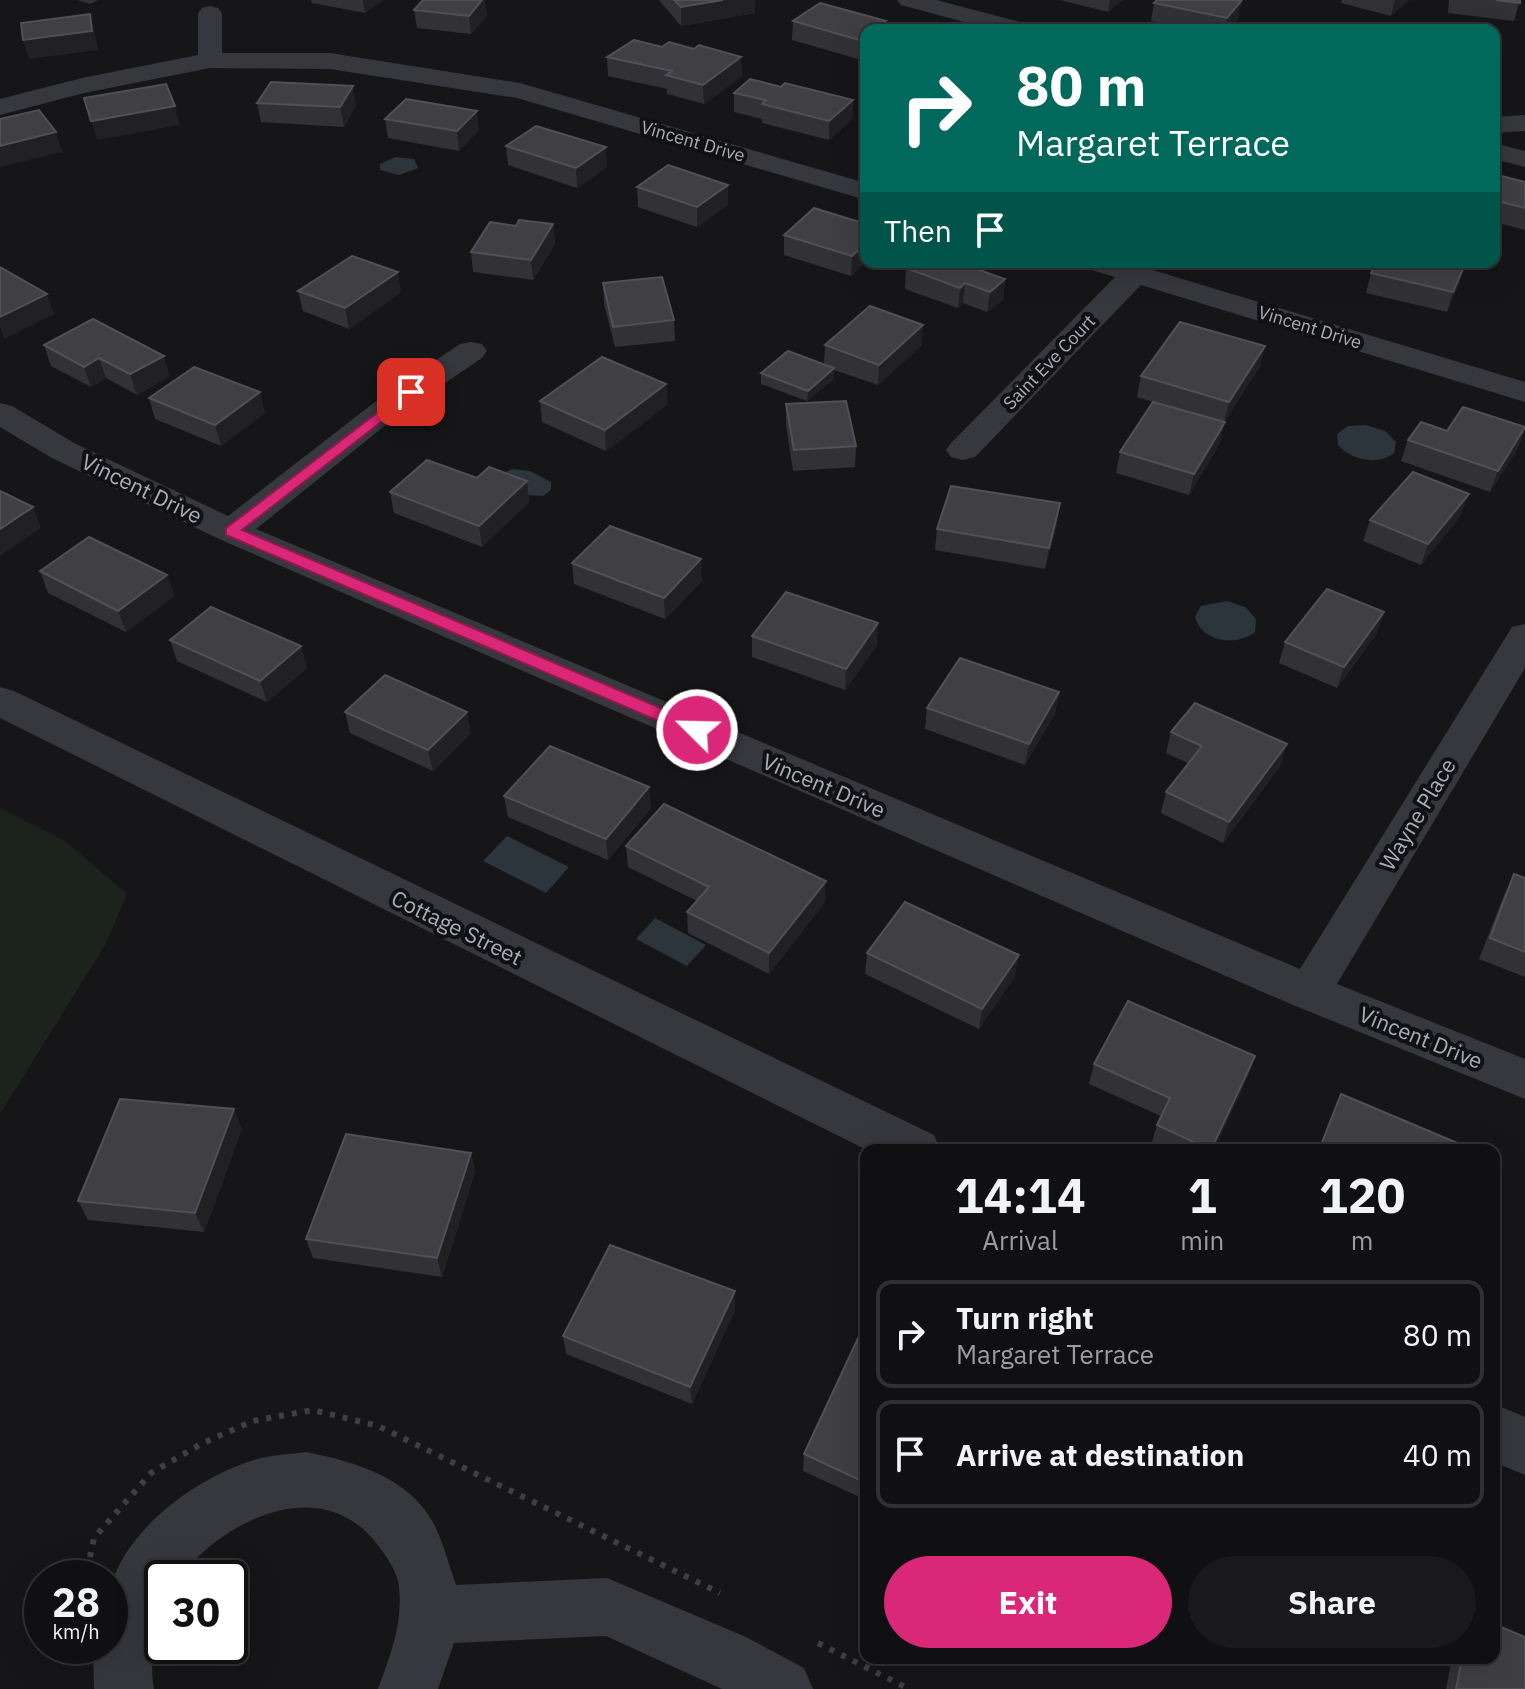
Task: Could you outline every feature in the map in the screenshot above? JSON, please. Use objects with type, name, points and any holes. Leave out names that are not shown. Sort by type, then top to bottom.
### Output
[{"type":"street","points":[[909,0],[999,24]]},
{"type":"street","points":[[210,13],[210,60]]},
{"type":"street","name":"Vincent Drive","points":[[0,107],[82,86],[210,60],[330,61],[520,91],[860,190]]},
{"type":"street","points":[[1500,125],[1525,123]]},
{"type":"street","points":[[1500,153],[1525,159]]},
{"type":"street","name":"Vincent Drive","points":[[1115,268],[1525,392]]},
{"type":"street","name":"Saint Eve Court","points":[[963,450],[1135,274]]},
{"type":"street","points":[[231,531],[391,405],[471,351]]},
{"type":"street","name":"Vincent Drive","points":[[0,413],[64,451],[231,531],[1309,992],[1525,1079]]},
{"type":"street","name":"Wayne Place","points":[[1309,992],[1525,636]]},
{"type":"street","name":"Cottage Street","points":[[0,701],[176,790],[904,1144]]},
{"type":"street","points":[[1500,1435],[1525,1447]]},
{"type":"street","points":[[124,1689],[120,1675],[126,1623],[148,1571],[184,1528],[227,1497],[276,1481],[325,1479],[368,1494],[402,1523],[424,1565],[431,1615],[420,1667],[408,1689]]},
{"type":"street","points":[[431,1615],[607,1607],[725,1658],[783,1689]]},
{"type":"path","points":[[89,1560],[94,1538],[151,1473],[201,1444],[253,1421],[313,1410],[378,1426],[730,1597]]},
{"type":"path","points":[[813,1640],[909,1689]]},
{"type":"shaded area","points":[[396,157],[414,159],[418,168],[399,175],[380,170],[380,164]]},
{"type":"shaded area","points":[[1366,425],[1385,431],[1396,442],[1394,453],[1380,459],[1364,460],[1338,445],[1337,434],[1348,426]]},
{"type":"shaded area","points":[[512,469],[530,471],[551,482],[551,490],[543,496],[527,495],[502,474]]},
{"type":"shaded area","points":[[1227,601],[1245,607],[1256,619],[1255,632],[1239,640],[1220,640],[1205,632],[1195,617],[1201,606]]},
{"type":"shaded area","points":[[0,808],[65,841],[127,894],[105,945],[0,1114]]},
{"type":"shaded area","points":[[507,836],[569,867],[546,893],[483,861]]},
{"type":"shaded area","points":[[655,918],[706,945],[687,966],[636,939]]},
{"type":"building","points":[[423,0],[482,0],[469,16],[414,10]]},
{"type":"building","points":[[674,0],[723,0],[681,7]]},
{"type":"building","points":[[1157,0],[1242,0],[1227,18],[1154,3]]},
{"type":"building","points":[[820,3],[886,21],[882,24],[860,24],[859,40],[793,21]]},
{"type":"building","points":[[90,14],[92,31],[23,40],[21,23]]},
{"type":"building","points":[[634,40],[662,47],[669,42],[694,49],[699,45],[741,57],[703,85],[666,75],[672,71],[607,57]]},
{"type":"building","points":[[750,79],[781,87],[785,83],[853,100],[829,121],[762,104],[766,100],[734,93]]},
{"type":"building","points":[[271,82],[353,86],[340,107],[257,103]]},
{"type":"building","points":[[166,84],[175,106],[91,121],[84,98]]},
{"type":"building","points":[[406,99],[477,111],[457,131],[385,119]]},
{"type":"building","points":[[39,110],[56,132],[0,146],[0,119]]},
{"type":"building","points":[[536,126],[606,147],[576,168],[506,146]]},
{"type":"building","points":[[668,165],[728,185],[697,207],[637,187]]},
{"type":"building","points":[[1500,176],[1525,182],[1525,208],[1500,202]]},
{"type":"building","points":[[814,208],[860,222],[860,249],[852,256],[784,235]]},
{"type":"building","points":[[519,220],[553,224],[531,260],[471,252],[490,222],[516,226]]},
{"type":"building","points":[[352,256],[398,272],[345,308],[298,291]]},
{"type":"building","points":[[0,267],[47,294],[0,317]]},
{"type":"building","points":[[906,268],[974,268],[1005,279],[990,292],[965,283],[960,288]]},
{"type":"building","points":[[1374,268],[1463,268],[1453,292],[1371,273]]},
{"type":"building","points":[[662,277],[674,320],[613,327],[603,283]]},
{"type":"building","points":[[870,306],[923,325],[879,365],[825,345]]},
{"type":"building","points":[[93,319],[164,356],[130,374],[99,358],[84,367],[44,345]]},
{"type":"building","points":[[1180,322],[1265,346],[1229,402],[1141,376]]},
{"type":"building","points":[[788,351],[834,368],[808,391],[761,373]]},
{"type":"building","points":[[602,357],[666,384],[605,430],[540,401]]},
{"type":"building","points":[[194,367],[260,392],[215,425],[149,398]]},
{"type":"building","points":[[846,401],[856,446],[794,450],[786,404]]},
{"type":"building","points":[[1153,402],[1225,422],[1194,474],[1120,452]]},
{"type":"building","points":[[1463,407],[1525,427],[1498,471],[1408,440],[1421,422],[1447,431]]},
{"type":"building","points":[[427,460],[477,478],[489,467],[527,481],[479,526],[390,492]]},
{"type":"building","points":[[1413,472],[1469,494],[1428,544],[1370,520]]},
{"type":"building","points":[[951,486],[1060,503],[1049,548],[937,529]]},
{"type":"building","points":[[0,491],[33,507],[0,529]]},
{"type":"building","points":[[610,526],[701,559],[664,598],[572,563]]},
{"type":"building","points":[[89,537],[167,575],[118,611],[40,571]]},
{"type":"building","points":[[1327,589],[1384,612],[1344,667],[1285,642]]},
{"type":"building","points":[[786,592],[878,623],[846,669],[752,636]]},
{"type":"building","points":[[211,607],[301,646],[260,681],[170,640]]},
{"type":"building","points":[[960,658],[1059,692],[1029,744],[927,708]]},
{"type":"building","points":[[385,675],[467,712],[428,750],[345,712]]},
{"type":"building","points":[[1195,703],[1287,744],[1229,822],[1166,792],[1202,746],[1171,732]]},
{"type":"building","points":[[550,746],[649,787],[606,839],[504,796]]},
{"type":"building","points":[[664,804],[826,881],[769,953],[687,912],[709,887],[626,846]]},
{"type":"building","points":[[1514,874],[1525,878],[1525,952],[1490,938]]},
{"type":"building","points":[[905,902],[1019,955],[982,1009],[867,953]]},
{"type":"building","points":[[1128,1001],[1255,1056],[1214,1144],[1198,1144],[1157,1125],[1170,1098],[1094,1064]]},
{"type":"building","points":[[1341,1094],[1460,1144],[1321,1144]]},
{"type":"building","points":[[120,1099],[234,1109],[195,1213],[78,1201]]},
{"type":"building","points":[[346,1134],[471,1153],[437,1258],[306,1239]]},
{"type":"building","points":[[610,1245],[735,1291],[690,1387],[563,1336]]},
{"type":"building","points":[[858,1338],[860,1480],[804,1454]]},
{"type":"building","points":[[1500,1627],[1525,1637],[1525,1689],[1456,1689],[1461,1664],[1500,1664]]},
{"type":"route","points":[[411,392],[231,531],[697,730]]}]
